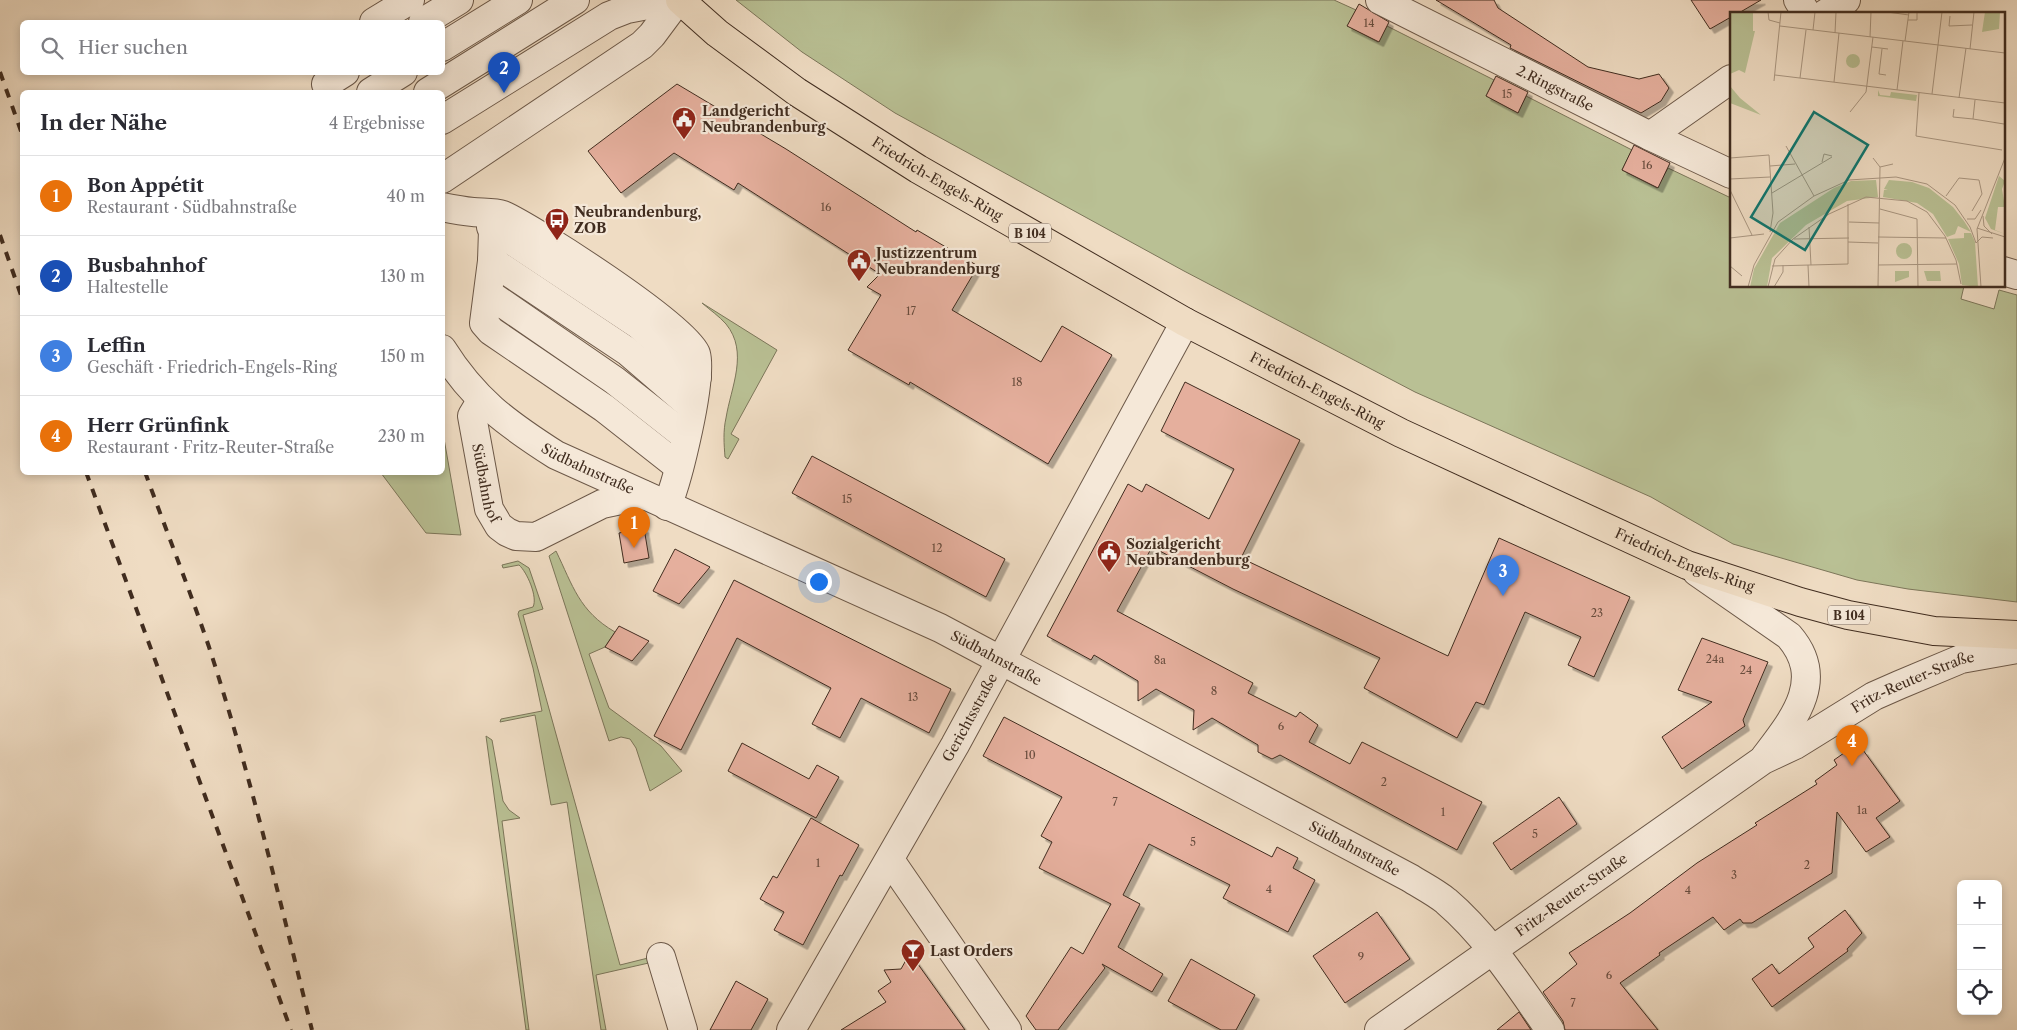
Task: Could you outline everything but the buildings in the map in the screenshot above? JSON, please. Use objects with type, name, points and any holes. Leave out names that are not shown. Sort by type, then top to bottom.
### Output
[{"type":"main road","name":"Friedrich-Engels-Ring","points":[[677,0],[717,33],[797,92],[902,159],[1185,322],[1401,433],[1687,565],[1800,602],[1848,615],[1934,631],[2017,635]]},
{"type":"street","points":[[377,20],[410,0]]},
{"type":"street","points":[[426,20],[459,0]]},
{"type":"street","points":[[445,46],[518,0]]},
{"type":"street","points":[[431,90],[575,0]]},
{"type":"street","points":[[445,118],[608,16],[627,9],[677,0]]},
{"type":"street","points":[[445,177],[642,45],[652,35],[677,0]]},
{"type":"street","name":"2.Ringstraße","points":[[1380,0],[1650,136],[1730,174]]},
{"type":"street","points":[[1798,0],[1806,12]]},
{"type":"street","points":[[1828,12],[1846,0]]},
{"type":"street","points":[[374,90],[398,75]]},
{"type":"street","points":[[1650,136],[1730,80]]},
{"type":"street","points":[[445,208],[484,221],[501,214],[642,302],[690,344],[696,354],[697,377],[675,487],[655,500]]},
{"type":"street","points":[[484,221],[492,261],[484,323],[491,331],[604,408],[679,467]]},
{"type":"street","points":[[492,261],[627,351],[692,407]]},
{"type":"street","points":[[2004,271],[2017,275]]},
{"type":"street","points":[[489,294],[614,380],[685,436]]},
{"type":"street","name":"Gerichtsstraße","points":[[791,1030],[890,860],[1185,322]]},
{"type":"street","name":"Südbahnstraße","points":[[445,354],[456,372],[481,401],[522,433],[556,455],[940,628],[1410,878],[1445,900],[1493,950],[1550,1030]]},
{"type":"street","name":"Südbahnhof","points":[[481,401],[472,416],[489,510],[499,526],[507,532],[516,536],[536,537],[547,534],[590,509],[655,500]]},
{"type":"street","name":"Fritz-Reuter-Straße","points":[[1687,565],[1772,623],[1798,646],[1806,675],[1804,696],[1787,729],[1762,760]]},
{"type":"street","name":"Fritz-Reuter-Straße","points":[[1379,1030],[1762,760],[1795,745],[1874,696],[1899,685],[1962,658],[2017,649]]},
{"type":"street","points":[[890,860],[1008,1030]]},
{"type":"street","points":[[661,957],[683,1030]]},
{"type":"green space","points":[[736,0],[1334,0],[1356,10],[1348,26],[1378,42],[1387,26],[1494,80],[1486,96],[1518,113],[1526,96],[1632,150],[1622,170],[1657,188],[1668,168],[1730,198],[1730,288],[1964,288],[1961,299],[1994,309],[1999,290],[2017,295],[2017,602],[1908,589],[1857,580],[1733,544],[1651,497],[1415,392],[1184,271],[895,113],[802,52]]},
{"type":"green space","points":[[702,303],[777,350],[731,434],[739,439],[728,459],[725,457],[724,428],[736,370],[736,346],[733,335],[726,324]]},
{"type":"green space","points":[[445,444],[461,535],[426,533],[382,475],[445,475]]},
{"type":"green space","points":[[556,551],[578,597],[593,615],[615,632],[605,647],[589,654],[609,708],[661,746],[682,771],[650,791],[636,748],[630,739],[621,737],[609,741],[549,556]]},
{"type":"green space","points":[[518,561],[529,568],[543,609],[523,615],[620,965],[652,957],[653,962],[596,975],[606,1030],[601,1030],[567,802],[551,805],[535,715],[500,722],[501,719],[542,711],[533,668],[518,614],[519,611],[533,607],[533,591],[519,565],[503,568],[502,565]]},
{"type":"green space","points":[[486,736],[492,740],[503,801],[509,810],[520,818],[502,821],[529,1030],[526,1030]]},
{"type":"railway","points":[[0,72],[20,128]]},
{"type":"railway","points":[[0,235],[20,292]]},
{"type":"railway","points":[[87,475],[291,1030]]},
{"type":"railway","points":[[146,475],[209,647],[224,694],[264,837],[312,1030]]},
{"type":"place","name":"Busbahnhof","points":[[504,93]]},
{"type":"place","name":"Landgericht Neubrandenburg","points":[[684,140]]},
{"type":"place","name":"Neubrandenburg, ZOB","points":[[557,241]]},
{"type":"place","name":"Justizzentrum Neubrandenburg","points":[[859,282]]},
{"type":"place","name":"Bon Appétit","points":[[634,548]]},
{"type":"place","name":"Sozialgericht Neubrandenburg","points":[[1109,573]]},
{"type":"place","name":"Leffin","points":[[1503,596]]},
{"type":"place","name":"Herr Grünfink","points":[[1852,766]]},
{"type":"place","name":"Last Orders","points":[[913,972]]}]
